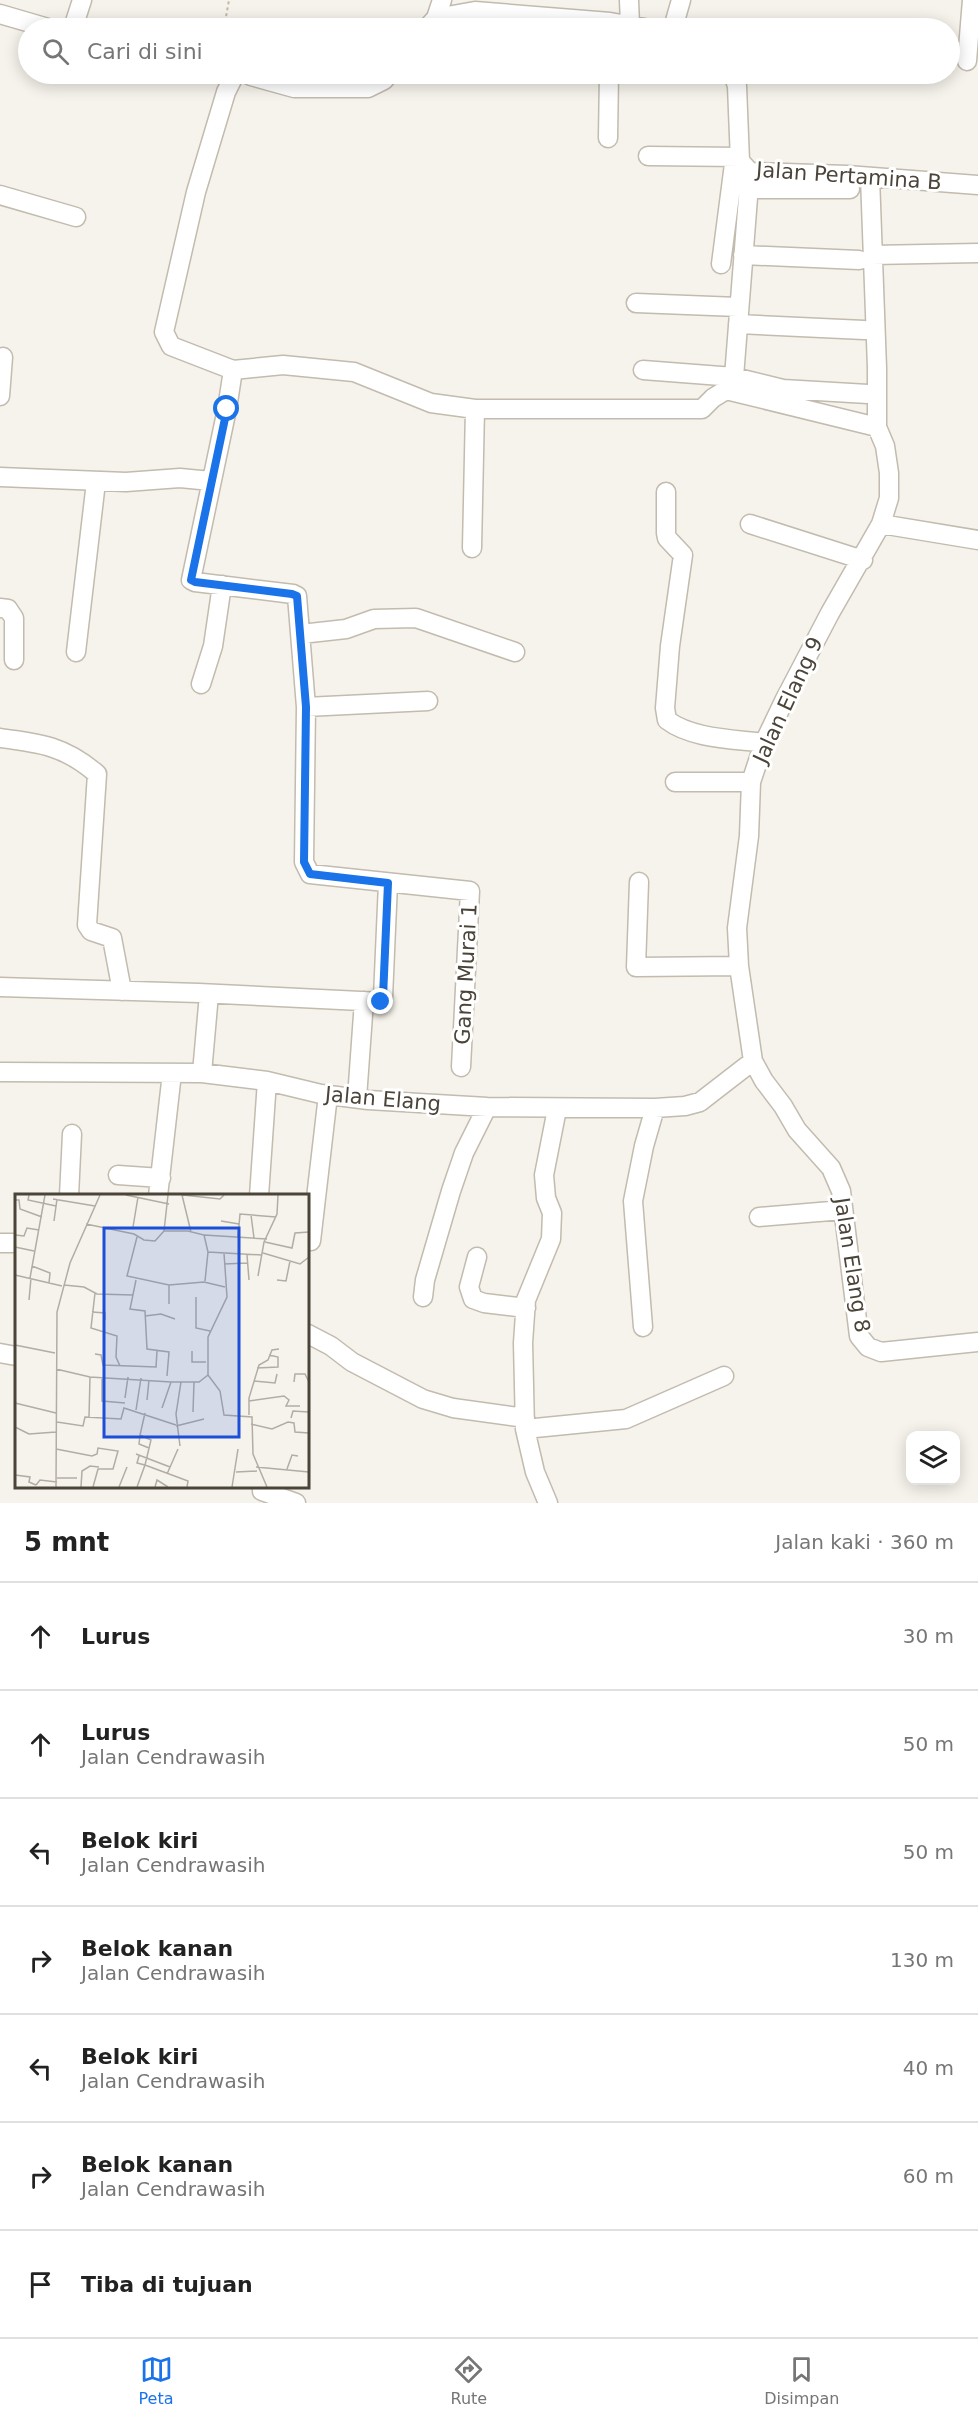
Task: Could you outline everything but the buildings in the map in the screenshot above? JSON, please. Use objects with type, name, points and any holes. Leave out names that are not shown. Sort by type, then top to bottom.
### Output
[{"type":"street","points":[[76,18],[82,0]]},
{"type":"street","points":[[434,18],[442,0]]},
{"type":"street","points":[[629,0],[634,18]]},
{"type":"street","points":[[676,18],[681,0]]},
{"type":"street","points":[[965,60],[972,0]]},
{"type":"street","points":[[450,18],[475,11],[542,18]]},
{"type":"street","points":[[0,14],[18,19]]},
{"type":"street","points":[[230,84],[196,192],[164,332],[171,346],[233,370],[283,366],[354,372],[431,404],[475,409],[702,409],[712,398],[726,390],[877,427]]},
{"type":"street","points":[[280,84],[294,88],[368,88],[376,84]]},
{"type":"street","points":[[608,138],[609,84]]},
{"type":"street","name":"Jalan Pertamina B","points":[[736,84],[745,170],[978,185]]},
{"type":"street","points":[[648,156],[745,170],[850,189]]},
{"type":"street","points":[[721,264],[734,165],[745,170]]},
{"type":"street","points":[[734,377],[743,255],[745,170]]},
{"type":"street","name":"Jalan Elang 9","points":[[753,1061],[739,966],[737,928],[749,836],[751,782],[764,743],[785,699],[830,613],[881,524],[889,498],[890,473],[885,446],[877,427],[877,368],[866,258],[870,177]]},
{"type":"street","points":[[0,195],[76,217]]},
{"type":"street","points":[[743,255],[866,258],[978,253]]},
{"type":"street","points":[[636,303],[864,330]]},
{"type":"street","points":[[0,396],[3,357]]},
{"type":"street","points":[[0,987],[381,1002],[383,997],[388,883],[310,874],[304,862],[306,707],[297,596],[191,580],[233,370]]},
{"type":"street","points":[[643,370],[734,377],[783,389],[868,394]]},
{"type":"street","points":[[472,548],[475,409]]},
{"type":"street","points":[[0,477],[96,482],[171,478],[211,481]]},
{"type":"street","points":[[76,652],[96,482]]},
{"type":"street","points":[[666,492],[667,538],[683,555],[670,646],[665,708],[667,720],[696,733],[764,743]]},
{"type":"street","points":[[750,524],[862,560]]},
{"type":"street","points":[[881,524],[978,540]]},
{"type":"street","points":[[201,684],[213,646],[222,585]]},
{"type":"street","points":[[0,608],[8,609],[15,618],[14,660]]},
{"type":"street","points":[[301,634],[346,629],[374,619],[416,618],[515,652]]},
{"type":"street","points":[[306,707],[428,701]]},
{"type":"street","points":[[0,738],[41,743],[79,758],[97,774],[87,925],[92,931],[112,938],[122,991]]},
{"type":"street","points":[[675,782],[751,782]]},
{"type":"street","points":[[639,882],[636,967],[739,966]]},
{"type":"street","name":"Gang Murai 1","points":[[388,883],[470,891],[460,1067]]},
{"type":"street","points":[[201,1073],[210,994]]},
{"type":"street","points":[[357,1098],[364,1001]]},
{"type":"street","name":"Jalan Elang","points":[[0,1072],[201,1073],[267,1081],[328,1095],[357,1098],[487,1107],[655,1108],[685,1106],[700,1102],[753,1061]]},
{"type":"street","name":"Jalan Elang 8","points":[[753,1061],[797,1130],[836,1177],[841,1191],[860,1336],[868,1347],[874,1351],[889,1352],[978,1342]]},
{"type":"street","points":[[118,1175],[160,1187],[172,1073]]},
{"type":"street","points":[[260,1194],[267,1081]]},
{"type":"street","points":[[311,1241],[328,1095]]},
{"type":"street","points":[[423,1297],[425,1280],[451,1191],[464,1153],[487,1107]]},
{"type":"street","points":[[643,1327],[633,1201],[644,1146],[655,1108]]},
{"type":"street","points":[[548,1503],[535,1472],[525,1424],[524,1342],[526,1308],[533,1282],[551,1239],[552,1213],[546,1198],[544,1175],[557,1109]]},
{"type":"street","points":[[69,1194],[72,1134]]},
{"type":"street","points":[[759,1217],[843,1210]]},
{"type":"street","points":[[477,1257],[469,1287],[472,1299],[484,1303],[526,1308]]},
{"type":"street","points":[[309,1335],[331,1346],[352,1362],[423,1399],[525,1424],[626,1419],[724,1376]]},
{"type":"street","points":[[0,1353],[15,1356]]},
{"type":"street","points":[[262,1493],[296,1503]]},
{"type":"path","points":[[226,18],[229,0]]},
{"type":"route","points":[[227,409],[191,580],[297,596],[306,707],[304,862],[310,874],[388,883],[381,1002]]}]
